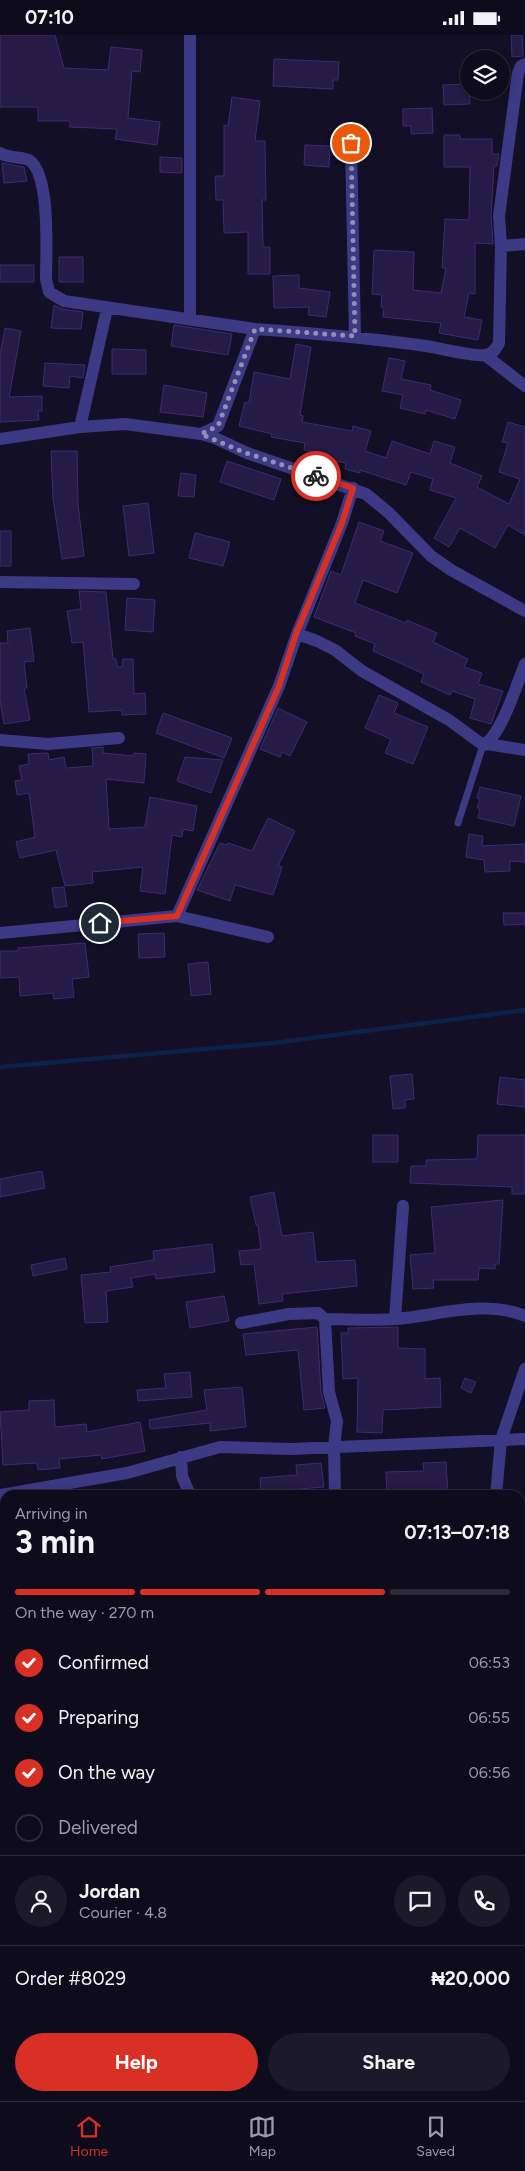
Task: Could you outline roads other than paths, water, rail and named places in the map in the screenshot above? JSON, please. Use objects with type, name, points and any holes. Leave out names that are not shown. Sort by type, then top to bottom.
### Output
[{"type":"street","points":[[190,35],[190,319]]},
{"type":"street","points":[[0,153],[12,158],[28,159],[40,177],[45,196],[46,279],[50,292],[64,301],[107,309],[255,329],[355,336],[485,355],[494,352],[499,343],[501,246],[499,216],[518,73],[521,66],[525,64]]},
{"type":"street","points":[[351,143],[355,336]]},
{"type":"street","points":[[501,246],[525,244]]},
{"type":"street","points":[[80,427],[107,309]]},
{"type":"street","points":[[201,434],[218,426],[255,329]]},
{"type":"street","points":[[485,355],[525,386]]},
{"type":"street","points":[[0,439],[80,427],[125,424],[201,434],[246,453],[366,494],[389,513],[432,556],[451,570],[525,611]]},
{"type":"street","points":[[177,916],[279,686],[296,634],[342,523],[353,488]]},
{"type":"street","points":[[0,582],[134,584]]},
{"type":"street","points":[[296,634],[317,641],[335,651],[362,671],[449,720],[485,744],[525,749]]},
{"type":"street","points":[[485,744],[502,719],[525,664]]},
{"type":"street","points":[[0,740],[48,744],[119,738]]},
{"type":"street","points":[[0,933],[177,916],[268,937]]},
{"type":"street","points":[[395,1319],[403,1206]]},
{"type":"street","points":[[241,1323],[289,1313],[318,1313],[325,1319],[395,1319],[453,1309],[513,1311],[525,1316]]},
{"type":"street","points":[[325,1319],[329,1393],[337,1421],[334,1447],[335,1490]]},
{"type":"street","points":[[496,1490],[501,1440],[525,1369]]},
{"type":"street","points":[[29,1490],[127,1473],[220,1447],[291,1449],[525,1439]]},
{"type":"street","points":[[181,1457],[182,1476],[188,1490]]},
{"type":"lane","points":[[458,823],[485,744]]},
{"type":"waterway","points":[[0,1067],[274,1043],[525,1010]]}]
